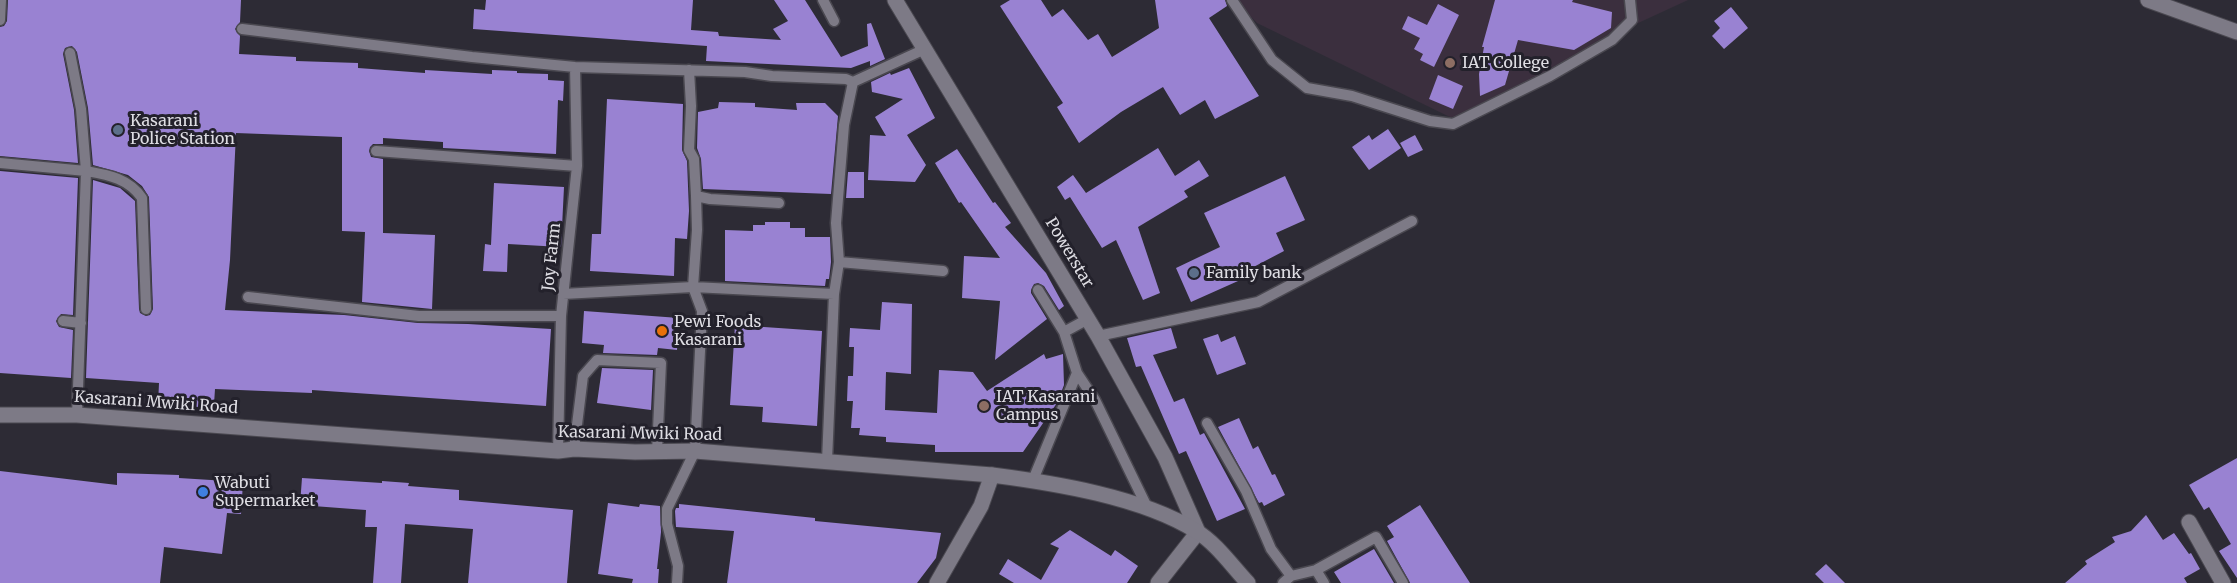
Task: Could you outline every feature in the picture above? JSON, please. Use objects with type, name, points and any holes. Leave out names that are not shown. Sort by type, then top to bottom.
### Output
[{"type":"main road","name":"Powerstar","points":[[896,0],[1098,336],[1165,457],[1198,532]]},
{"type":"main road","points":[[2148,0],[2237,32]]},
{"type":"main road","name":"Kasarani Mwiki Road","points":[[0,415],[77,415],[558,450],[695,451],[1033,480],[1148,507],[1198,532],[1248,583]]},
{"type":"main road","points":[[937,583],[981,506],[992,475]]},
{"type":"main road","points":[[2189,522],[2223,583]]},
{"type":"main road","points":[[1158,583],[1198,532]]},
{"type":"lane","points":[[0,20],[1,0]]},
{"type":"lane","points":[[823,0],[834,21]]},
{"type":"lane","points":[[1232,0],[1272,60],[1307,88],[1352,96],[1430,121],[1453,124],[1550,76],[1612,40],[1632,20],[1630,0]]},
{"type":"lane","points":[[242,29],[575,67],[745,72],[772,76],[846,79],[853,82],[925,49]]},
{"type":"lane","points":[[70,53],[81,109],[86,171],[77,415]]},
{"type":"lane","name":"Joy Farm","points":[[558,450],[561,316],[577,166],[575,67]]},
{"type":"lane","points":[[677,583],[678,566],[667,524],[667,509],[695,451],[702,311],[693,287],[697,230],[694,159],[689,150],[691,106],[689,70]]},
{"type":"lane","points":[[827,461],[834,294],[839,262],[836,223],[844,125],[853,82]]},
{"type":"lane","points":[[376,151],[577,166]]},
{"type":"lane","points":[[0,163],[86,171],[115,177],[135,189],[142,198],[146,309]]},
{"type":"lane","points":[[696,196],[710,199],[779,203]]},
{"type":"lane","points":[[1098,336],[1258,302],[1412,221]]},
{"type":"lane","points":[[839,262],[943,271]]},
{"type":"lane","points":[[563,294],[693,287],[834,294]]},
{"type":"lane","points":[[1038,290],[1064,332],[1077,373],[1095,400],[1148,507]]},
{"type":"lane","points":[[248,297],[418,315],[561,316]]},
{"type":"lane","points":[[1064,332],[1088,319]]},
{"type":"lane","points":[[63,321],[81,323]]},
{"type":"lane","points":[[574,449],[583,376],[597,360],[662,363],[657,452]]},
{"type":"lane","points":[[1033,480],[1077,373]]},
{"type":"lane","points":[[1207,423],[1246,491],[1287,580],[1316,570],[1376,537],[1403,583]]},
{"type":"lane","points":[[1316,570],[1324,583]]},
{"type":"shaded area","name":"IAT College","points":[[1234,0],[1688,0],[1597,42],[1525,84],[1454,119],[1257,23]]},
{"type":"building","points":[[8,0],[241,0],[240,22],[235,29],[240,36],[239,54],[296,57],[296,61],[358,63],[358,68],[425,73],[425,70],[492,74],[492,70],[517,71],[517,73],[548,74],[548,80],[564,81],[563,101],[558,100],[556,154],[443,148],[443,142],[383,138],[383,144],[373,144],[370,147],[371,157],[383,159],[383,233],[435,235],[432,309],[362,302],[365,232],[342,231],[342,137],[236,133],[230,260],[225,310],[344,315],[418,323],[551,329],[546,406],[312,390],[312,393],[215,389],[214,404],[200,403],[200,407],[158,405],[159,383],[86,378],[93,180],[120,188],[135,201],[139,309],[140,313],[146,316],[150,315],[153,309],[149,197],[142,186],[128,175],[93,165],[88,108],[77,52],[72,46],[65,48],[63,54],[74,110],[78,163],[0,156],[0,27],[4,26],[7,21]]},
{"type":"building","points":[[486,0],[693,0],[691,30],[718,32],[719,36],[781,40],[773,29],[788,21],[774,0],[805,0],[841,57],[868,46],[867,24],[871,23],[885,59],[870,66],[870,61],[851,68],[706,61],[707,46],[473,29],[474,9],[485,10]]},
{"type":"building","points":[[1010,0],[1041,0],[1052,17],[1063,9],[1088,40],[1098,34],[1112,57],[1159,28],[1155,0],[1225,0],[1227,6],[1209,18],[1259,96],[1215,119],[1205,100],[1180,115],[1163,87],[1121,112],[1079,143],[1057,107],[1063,103],[1000,6]]},
{"type":"building","points":[[1495,0],[1573,0],[1572,2],[1612,12],[1611,28],[1574,50],[1518,40],[1505,85],[1480,96],[1479,74],[1484,47],[1482,47]]},
{"type":"building","points":[[1438,4],[1459,15],[1434,67],[1420,60],[1423,54],[1414,49],[1420,38],[1402,29],[1408,16],[1427,25]]},
{"type":"building","points":[[1731,7],[1748,28],[1724,49],[1712,36],[1720,28],[1714,21]]},
{"type":"building","points":[[909,68],[935,118],[907,135],[926,165],[915,182],[868,180],[870,135],[886,136],[875,117],[903,99],[872,92],[871,82],[890,73],[891,75]]},
{"type":"building","points":[[1438,75],[1463,86],[1453,109],[1429,99]]},
{"type":"building","points":[[607,99],[683,104],[682,150],[687,161],[689,211],[687,239],[675,238],[674,276],[590,271],[592,234],[601,234]]},
{"type":"building","points":[[719,102],[755,103],[755,107],[797,110],[796,103],[825,103],[838,116],[831,194],[703,189],[701,159],[697,148],[698,112],[718,108]]},
{"type":"building","points":[[1388,129],[1401,148],[1369,170],[1352,147],[1369,135],[1372,140]]},
{"type":"building","points":[[1415,135],[1423,150],[1408,157],[1400,143]]},
{"type":"building","points":[[1158,148],[1175,176],[1199,160],[1209,176],[1184,191],[1188,197],[1138,227],[1160,293],[1143,300],[1116,240],[1102,248],[1070,197],[1065,200],[1057,187],[1073,175],[1086,193]]},
{"type":"building","points":[[957,149],[993,203],[995,202],[1011,223],[1005,227],[1046,273],[1064,306],[1059,310],[1044,286],[1034,284],[1031,293],[1047,319],[995,360],[1000,301],[962,298],[964,256],[1000,258],[961,202],[959,203],[935,163]]},
{"type":"building","points":[[0,171],[78,178],[73,315],[61,314],[56,321],[59,327],[73,330],[71,378],[0,373]]},
{"type":"building","points":[[848,172],[864,172],[864,198],[846,198]]},
{"type":"building","points":[[1285,176],[1305,220],[1276,233],[1284,251],[1244,272],[1247,277],[1191,302],[1176,268],[1220,247],[1204,213]]},
{"type":"building","points":[[494,183],[564,187],[561,247],[508,244],[507,272],[483,271],[485,244],[491,245]]},
{"type":"building","points":[[765,222],[790,222],[790,228],[805,228],[805,237],[830,237],[831,262],[829,279],[826,279],[825,286],[725,281],[725,230],[753,231],[753,225],[765,225]]},
{"type":"building","points":[[882,302],[912,304],[911,374],[886,372],[885,410],[937,413],[939,370],[973,372],[987,391],[1044,354],[1046,359],[1063,354],[1064,385],[1057,403],[1023,452],[935,452],[935,445],[886,442],[886,437],[859,435],[860,428],[851,428],[853,401],[847,401],[848,376],[853,376],[854,347],[849,347],[850,328],[880,330]]},
{"type":"building","points":[[584,311],[679,318],[677,350],[658,348],[657,355],[603,353],[604,345],[582,343]]},
{"type":"building","points":[[735,325],[822,331],[817,426],[762,422],[763,407],[730,405]]},
{"type":"building","points":[[1171,328],[1177,348],[1153,355],[1174,402],[1184,398],[1200,435],[1204,433],[1245,509],[1217,521],[1186,451],[1179,454],[1141,366],[1136,367],[1127,338]]},
{"type":"building","points":[[1218,334],[1221,342],[1235,336],[1246,364],[1217,375],[1203,339]]},
{"type":"building","points":[[602,368],[653,370],[651,410],[597,403]]},
{"type":"building","points":[[1239,418],[1253,449],[1258,446],[1285,495],[1264,506],[1262,502],[1259,503],[1218,427]]},
{"type":"building","points":[[2237,458],[2237,578],[2219,551],[2231,544],[2209,507],[2204,510],[2189,485]]},
{"type":"building","points":[[0,471],[117,485],[117,473],[179,475],[179,478],[243,482],[241,514],[227,513],[222,554],[164,547],[160,583],[0,583]]},
{"type":"building","points":[[302,478],[409,483],[408,486],[459,490],[459,500],[573,510],[567,583],[468,583],[473,529],[405,524],[401,583],[373,583],[377,527],[365,527],[366,510],[300,505]]},
{"type":"building","points":[[608,503],[639,507],[640,504],[660,506],[658,583],[632,583],[633,579],[598,574]]},
{"type":"building","points":[[679,504],[815,518],[815,521],[941,533],[936,558],[917,583],[727,583],[734,531],[676,527],[675,511],[679,508]]},
{"type":"building","points":[[1420,505],[1470,583],[1410,583],[1387,541],[1394,537],[1387,526]]},
{"type":"building","points":[[2146,515],[2163,540],[2174,533],[2189,554],[2191,553],[2200,569],[2184,578],[2187,583],[2065,583],[2087,564],[2085,561],[2115,542],[2112,537],[2131,531]]},
{"type":"building","points":[[1070,530],[1111,556],[1115,550],[1138,566],[1127,583],[1014,583],[999,574],[1008,559],[1041,580],[1059,548],[1050,544]]},
{"type":"building","points":[[1374,549],[1394,583],[1341,583],[1334,572]]},
{"type":"building","points":[[1826,564],[1845,583],[1824,583],[1815,574]]},
{"type":"place","name":"IAT College","points":[[1450,63]]},
{"type":"place","name":"Kasarani Police Station","points":[[118,130]]},
{"type":"place","name":"Family bank","points":[[1194,273]]},
{"type":"place","name":"Pewi Foods Kasarani","points":[[662,331]]},
{"type":"place","name":"IAT Kasarani Campus","points":[[984,406]]},
{"type":"place","name":"Wabuti Supermarket","points":[[203,492]]}]
